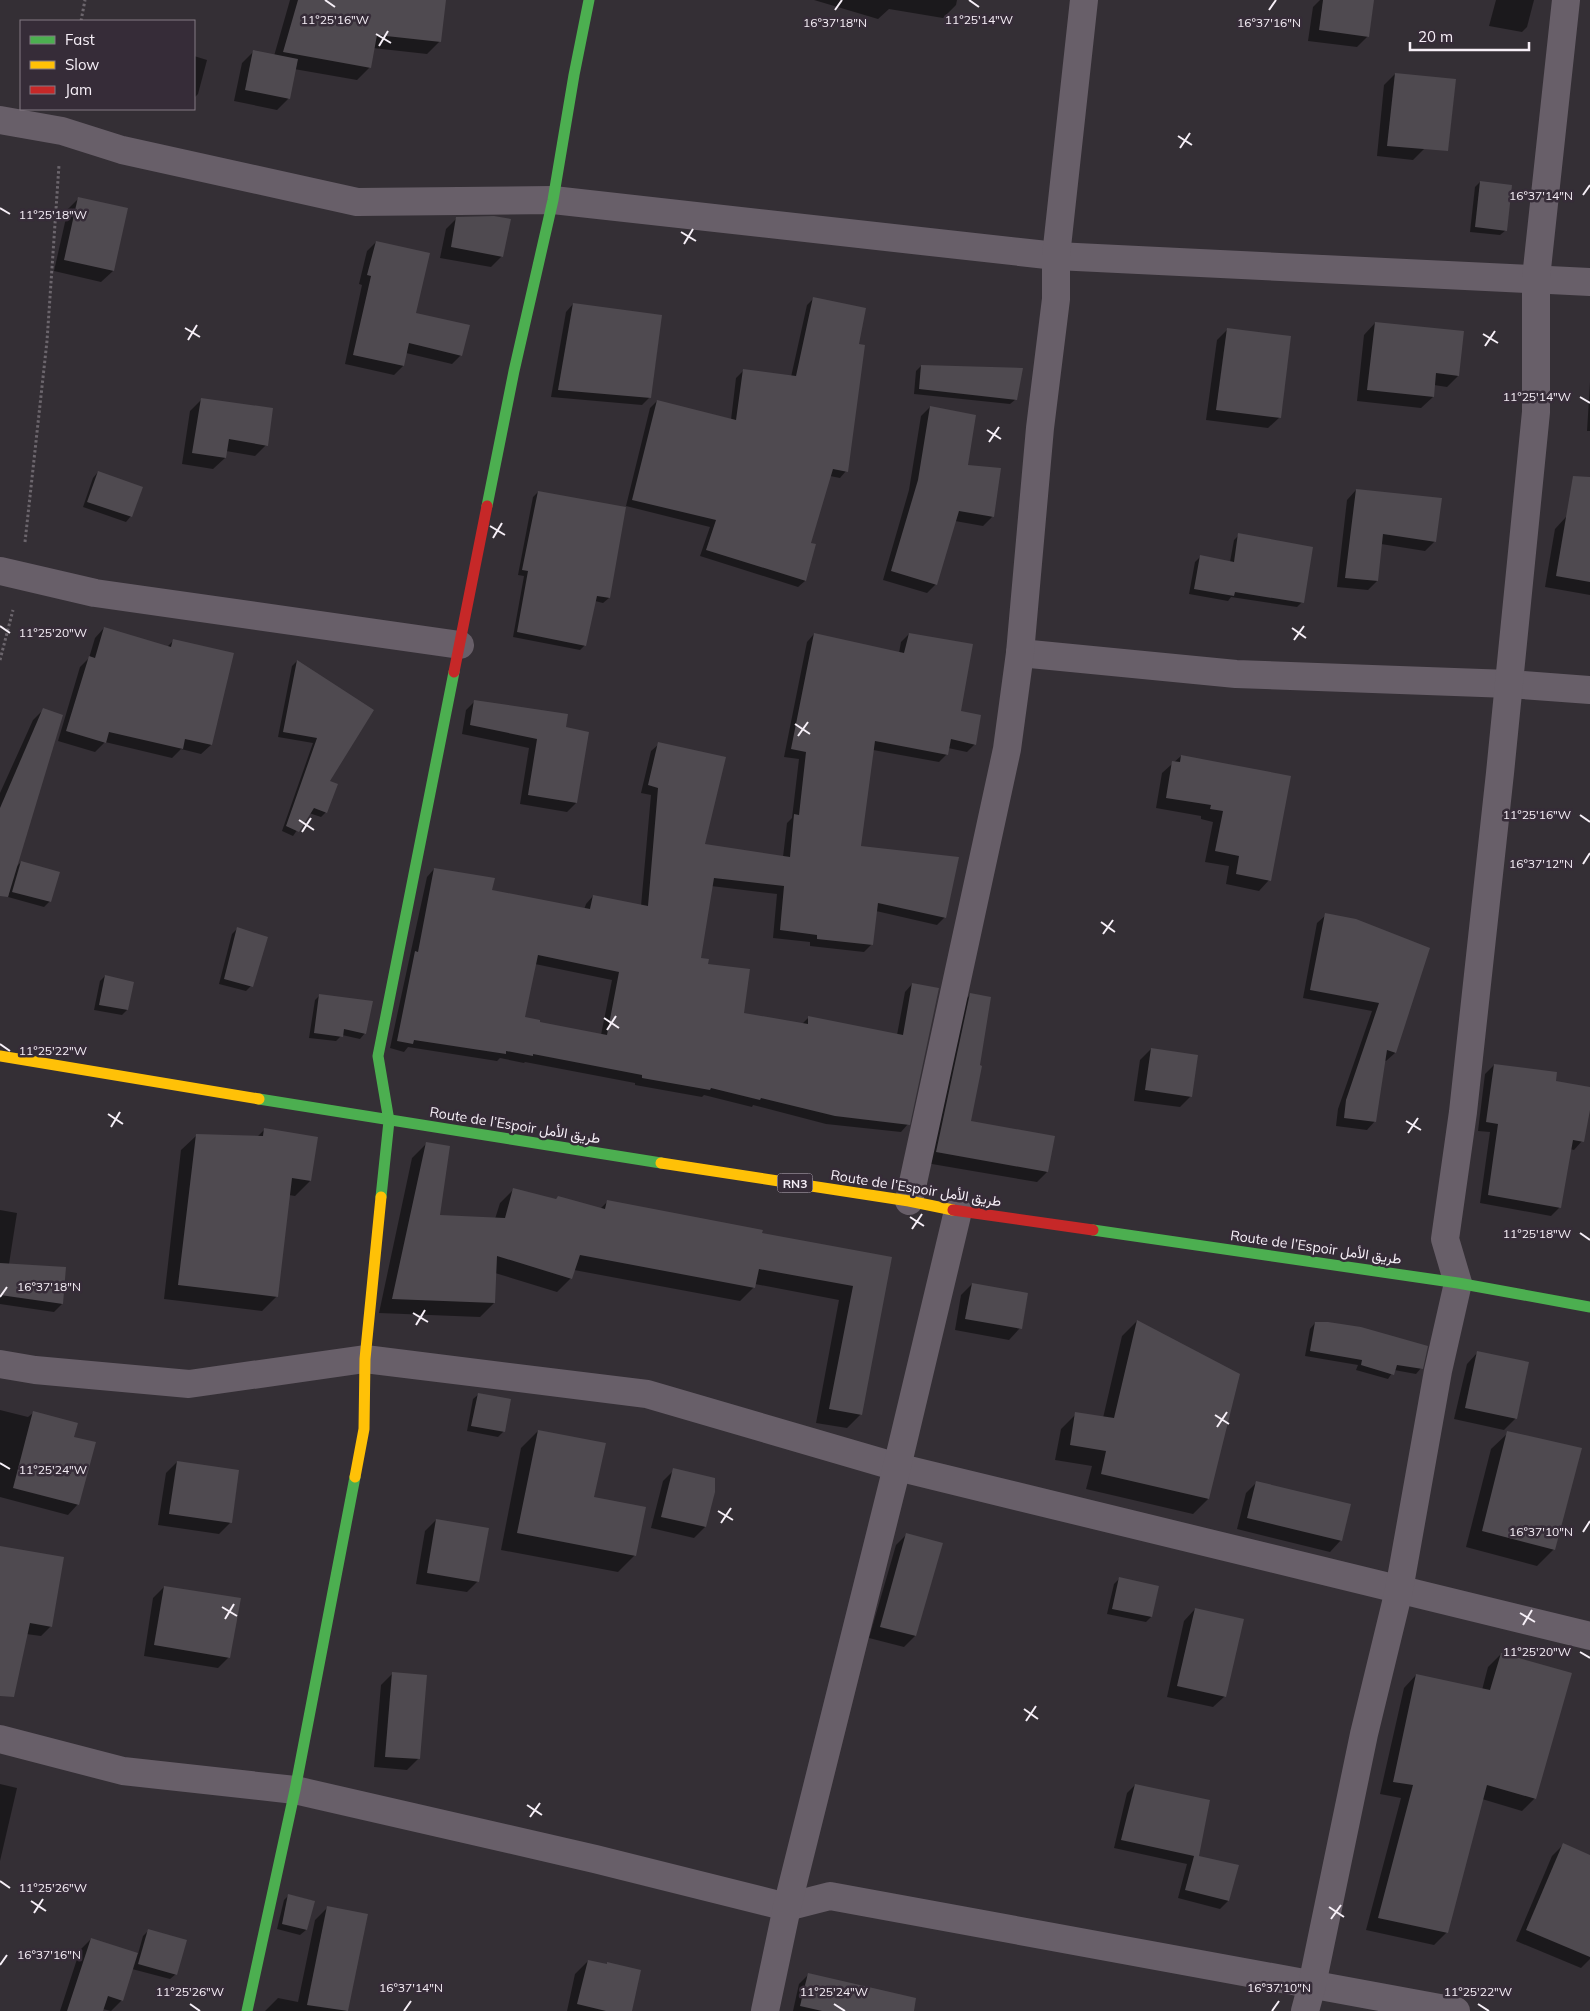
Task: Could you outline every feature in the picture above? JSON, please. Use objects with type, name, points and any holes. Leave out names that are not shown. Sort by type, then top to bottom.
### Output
[{"type":"main road","points":[[246,2011],[295,1790],[364,1429],[364,1359],[389,1121],[378,1056],[514,372],[553,200],[574,75],[590,0]]},
{"type":"main road","name":"Route de l’Espoir طريق الأمل","points":[[0,1056],[389,1121],[909,1201],[958,1211],[1458,1284],[1590,1308]]},
{"type":"street","points":[[909,1201],[1007,749],[1020,653],[1040,428],[1056,299],[1056,256],[1084,0]]},
{"type":"street","points":[[1309,1998],[1364,1734],[1399,1590],[1438,1371],[1458,1284],[1446,1239],[1464,1102],[1536,412],[1536,278],[1566,0]]},
{"type":"street","points":[[0,120],[62,131],[122,150],[357,202],[553,200],[1056,256],[1590,282]]},
{"type":"street","points":[[11,574],[95,593],[460,645]]},
{"type":"street","points":[[1020,653],[1236,674],[1509,684],[1590,690]]},
{"type":"street","points":[[765,2011],[787,1907],[897,1468],[958,1211]]},
{"type":"street","points":[[0,1364],[35,1370],[189,1384],[364,1359],[646,1394],[897,1468],[1590,1636]]},
{"type":"street","points":[[0,1739],[123,1771],[295,1790],[595,1859],[787,1907],[830,1896],[1309,1998],[1456,2011]]},
{"type":"path","points":[[82,20],[85,0]]},
{"type":"path","points":[[0,660],[11,574],[47,341],[62,131]]},
{"type":"building","points":[[298,0],[446,0],[441,42],[377,35],[371,68],[283,52]]},
{"type":"building","points":[[1323,0],[1374,0],[1369,37],[1319,30]]},
{"type":"building","points":[[253,50],[298,59],[290,99],[245,90]]},
{"type":"building","points":[[1395,73],[1456,79],[1448,151],[1387,146]]},
{"type":"building","points":[[1480,181],[1512,185],[1507,231],[1475,227]]},
{"type":"building","points":[[78,197],[128,208],[114,271],[64,260]]},
{"type":"building","points":[[494,216],[511,219],[503,257],[451,247],[456,217]]},
{"type":"building","points":[[376,241],[430,253],[416,313],[470,325],[462,356],[409,343],[404,366],[353,355],[371,276],[367,275]]},
{"type":"building","points":[[813,297],[866,308],[859,344],[865,345],[848,472],[833,469],[811,543],[816,544],[806,581],[706,550],[716,520],[632,500],[657,400],[736,420],[743,369],[796,376]]},
{"type":"building","points":[[573,303],[662,315],[651,398],[558,390]]},
{"type":"building","points":[[1375,322],[1464,331],[1459,376],[1436,373],[1434,397],[1367,390]]},
{"type":"building","points":[[1227,328],[1291,336],[1281,418],[1216,410]]},
{"type":"building","points":[[921,365],[1023,368],[1017,400],[919,389]]},
{"type":"building","points":[[201,398],[273,408],[268,446],[229,439],[226,458],[192,453]]},
{"type":"building","points":[[930,406],[976,415],[968,465],[1001,468],[994,517],[959,511],[937,585],[891,571],[918,480]]},
{"type":"building","points":[[98,471],[143,487],[132,517],[87,502]]},
{"type":"building","points":[[1573,476],[1590,477],[1590,582],[1556,576]]},
{"type":"building","points":[[1356,489],[1442,498],[1436,542],[1383,534],[1378,581],[1345,578]]},
{"type":"building","points":[[538,491],[626,507],[610,598],[597,596],[586,646],[517,632],[528,571],[522,570]]},
{"type":"building","points":[[1238,533],[1313,547],[1304,603],[1235,592],[1234,596],[1194,589],[1200,555],[1234,562]]},
{"type":"building","points":[[104,627],[171,647],[173,639],[234,653],[212,745],[185,739],[183,749],[109,732],[106,743],[66,731],[89,656],[95,658]]},
{"type":"building","points":[[814,633],[904,653],[909,633],[973,644],[961,711],[981,715],[976,745],[951,739],[948,755],[875,741],[861,846],[959,857],[946,918],[878,903],[873,945],[817,939],[817,935],[780,930],[784,886],[714,878],[701,958],[709,959],[708,964],[750,969],[744,1013],[808,1024],[808,1016],[903,1035],[912,983],[939,988],[910,1125],[835,1116],[761,1098],[760,1100],[711,1088],[710,1090],[642,1078],[642,1075],[533,1054],[533,1056],[506,1051],[506,1054],[414,1040],[413,1044],[397,1041],[415,951],[418,952],[434,868],[495,878],[492,890],[590,909],[593,895],[648,906],[658,788],[648,785],[658,742],[726,757],[705,844],[790,857],[794,814],[799,815],[806,752],[791,749]],"holes":[[[538,955],[619,972],[607,1035],[540,1022],[540,1020],[525,1017]]]},
{"type":"building","points":[[297,660],[374,710],[330,781],[338,784],[327,813],[314,808],[299,832],[286,826],[317,738],[283,732]]},
{"type":"building","points":[[474,700],[568,714],[566,727],[589,732],[577,803],[528,795],[537,739],[470,725]]},
{"type":"building","points":[[43,708],[63,715],[8,897],[0,896],[0,808]]},
{"type":"building","points":[[1181,755],[1291,776],[1271,881],[1236,874],[1239,856],[1215,851],[1223,811],[1210,809],[1211,805],[1166,798],[1172,761],[1180,762]]},
{"type":"building","points":[[21,861],[60,872],[51,902],[12,892]]},
{"type":"building","points":[[1325,913],[1356,919],[1430,948],[1396,1053],[1387,1050],[1376,1122],[1344,1118],[1346,1100],[1379,1003],[1310,990]]},
{"type":"building","points":[[237,927],[268,937],[253,987],[224,979]]},
{"type":"building","points":[[105,975],[134,982],[128,1010],[99,1005]]},
{"type":"building","points":[[970,993],[991,997],[980,1065],[982,1066],[971,1121],[1055,1136],[1048,1172],[936,1152]]},
{"type":"building","points":[[319,994],[373,1001],[366,1034],[344,1029],[343,1037],[314,1033]]},
{"type":"building","points":[[1151,1048],[1198,1055],[1192,1097],[1145,1090]]},
{"type":"building","points":[[1494,1064],[1557,1072],[1556,1081],[1590,1087],[1590,1110],[1584,1142],[1573,1140],[1561,1208],[1488,1195],[1498,1124],[1486,1122]]},
{"type":"building","points":[[264,1128],[318,1137],[311,1181],[292,1178],[278,1297],[178,1285],[196,1134],[263,1136]]},
{"type":"building","points":[[426,1142],[450,1146],[440,1215],[505,1218],[513,1188],[556,1199],[558,1196],[605,1209],[607,1200],[763,1230],[762,1233],[892,1257],[862,1415],[829,1409],[853,1286],[759,1269],[755,1288],[580,1255],[572,1279],[497,1256],[495,1303],[392,1299]]},
{"type":"building","points":[[0,1263],[66,1267],[63,1304],[0,1295]]},
{"type":"building","points":[[972,1283],[1028,1293],[1022,1329],[965,1319]]},
{"type":"building","points":[[1137,1320],[1240,1374],[1209,1499],[1101,1474],[1106,1451],[1070,1445],[1075,1412],[1114,1418]]},
{"type":"building","points":[[1315,1322],[1361,1327],[1428,1346],[1423,1369],[1397,1365],[1394,1375],[1361,1365],[1362,1360],[1310,1351]]},
{"type":"building","points":[[1477,1351],[1529,1362],[1517,1419],[1465,1408]]},
{"type":"building","points":[[478,1393],[511,1399],[505,1432],[471,1426]]},
{"type":"building","points":[[33,1411],[78,1423],[74,1437],[96,1442],[79,1505],[13,1488]]},
{"type":"building","points":[[538,1430],[606,1443],[594,1497],[646,1507],[636,1556],[517,1533]]},
{"type":"building","points":[[1507,1431],[1582,1448],[1555,1550],[1482,1531]]},
{"type":"building","points":[[177,1461],[239,1470],[232,1523],[169,1514]]},
{"type":"building","points":[[673,1468],[715,1478],[715,1492],[706,1527],[661,1517]]},
{"type":"building","points":[[1256,1481],[1351,1504],[1342,1541],[1247,1518]]},
{"type":"building","points":[[436,1519],[489,1528],[479,1582],[427,1573]]},
{"type":"building","points":[[906,1533],[943,1543],[916,1636],[880,1627]]},
{"type":"building","points":[[0,1546],[64,1557],[52,1627],[30,1623],[14,1697],[0,1696]]},
{"type":"building","points":[[1119,1577],[1159,1586],[1152,1617],[1112,1609]]},
{"type":"building","points":[[164,1586],[241,1598],[230,1658],[154,1645]]},
{"type":"building","points":[[1195,1608],[1244,1619],[1226,1697],[1177,1686]]},
{"type":"building","points":[[1501,1653],[1572,1673],[1536,1799],[1487,1785],[1448,1933],[1378,1918],[1413,1785],[1393,1782],[1416,1674],[1490,1690]]},
{"type":"building","points":[[392,1672],[427,1675],[420,1759],[385,1757]]},
{"type":"building","points":[[1135,1784],[1210,1800],[1199,1856],[1239,1865],[1229,1901],[1185,1890],[1194,1856],[1121,1840]]},
{"type":"building","points":[[1563,1843],[1590,1855],[1590,1957],[1526,1930]]},
{"type":"building","points":[[288,1894],[315,1901],[307,1930],[282,1924]]},
{"type":"building","points":[[327,1906],[368,1914],[348,2011],[307,2005]]},
{"type":"building","points":[[148,1929],[187,1940],[177,1975],[138,1964]]},
{"type":"building","points":[[91,1938],[138,1953],[123,2001],[108,1996],[103,2011],[67,2011]]},
{"type":"building","points":[[588,1960],[607,1964],[607,1962],[641,1970],[632,2011],[606,2011],[577,2004]]},
{"type":"building","points":[[808,1973],[916,1998],[914,2011],[822,2011],[800,2006]]},
{"type":"traffic: fast","points":[[487,506],[514,371],[553,200],[589,0]]},
{"type":"traffic: fast","points":[[381,1197],[389,1121],[378,1056],[454,672]]},
{"type":"traffic: fast","points":[[259,1099],[661,1163]]},
{"type":"traffic: fast","points":[[1093,1230],[1458,1283],[1590,1307]]},
{"type":"traffic: fast","points":[[247,2011],[295,1790],[355,1477]]},
{"type":"traffic: slow","points":[[0,1056],[259,1099]]},
{"type":"traffic: slow","points":[[661,1163],[909,1201],[953,1210]]},
{"type":"traffic: slow","points":[[355,1477],[364,1429],[365,1359],[381,1197]]},
{"type":"traffic: jam","points":[[454,672],[487,506]]},
{"type":"traffic: jam","points":[[953,1210],[1093,1230]]}]
